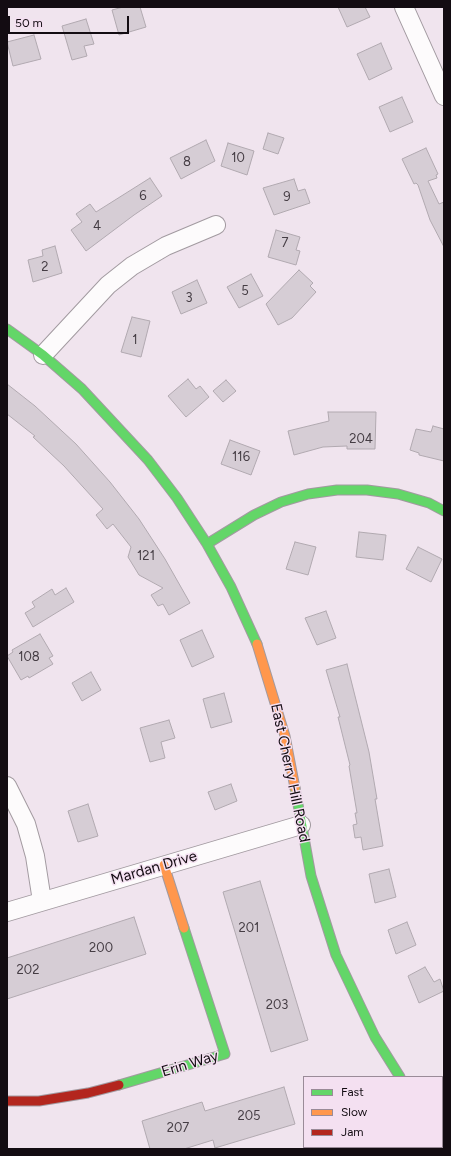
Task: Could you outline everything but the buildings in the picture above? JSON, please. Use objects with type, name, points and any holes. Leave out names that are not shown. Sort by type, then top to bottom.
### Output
[{"type":"main road","name":"East Cherry Hill Road","points":[[7,329],[43,355],[82,389],[148,460],[177,498],[207,544],[231,587],[256,642],[286,736],[311,876],[336,955],[371,1030],[399,1076]]},
{"type":"main road","points":[[207,544],[254,515],[281,502],[308,494],[337,490],[367,490],[398,494],[429,503],[444,511]]},
{"type":"main road","name":"Erin Way","points":[[7,1101],[39,1101],[88,1093],[117,1086],[225,1054],[164,864]]},
{"type":"street","points":[[404,7],[444,96]]},
{"type":"street","points":[[43,355],[103,290],[132,266],[166,246],[216,225]]},
{"type":"street","points":[[7,786],[26,824],[35,856],[42,901]]},
{"type":"street","name":"Mardan Drive","points":[[7,912],[164,864],[302,825]]},
{"type":"traffic: fast","points":[[7,329],[43,355],[82,389],[148,460],[177,498],[207,544],[231,587],[257,644]]},
{"type":"traffic: fast","points":[[207,544],[254,515],[281,502],[308,494],[337,490],[367,490],[398,494],[429,503],[444,511]]},
{"type":"traffic: fast","points":[[295,788],[311,876],[336,955],[375,1037],[399,1076]]},
{"type":"traffic: fast","points":[[119,1085],[225,1054],[184,928]]},
{"type":"traffic: slow","points":[[257,644],[285,736],[295,788]]},
{"type":"traffic: slow","points":[[164,865],[184,928]]},
{"type":"traffic: jam","points":[[7,1101],[39,1101],[88,1093],[119,1085]]}]
